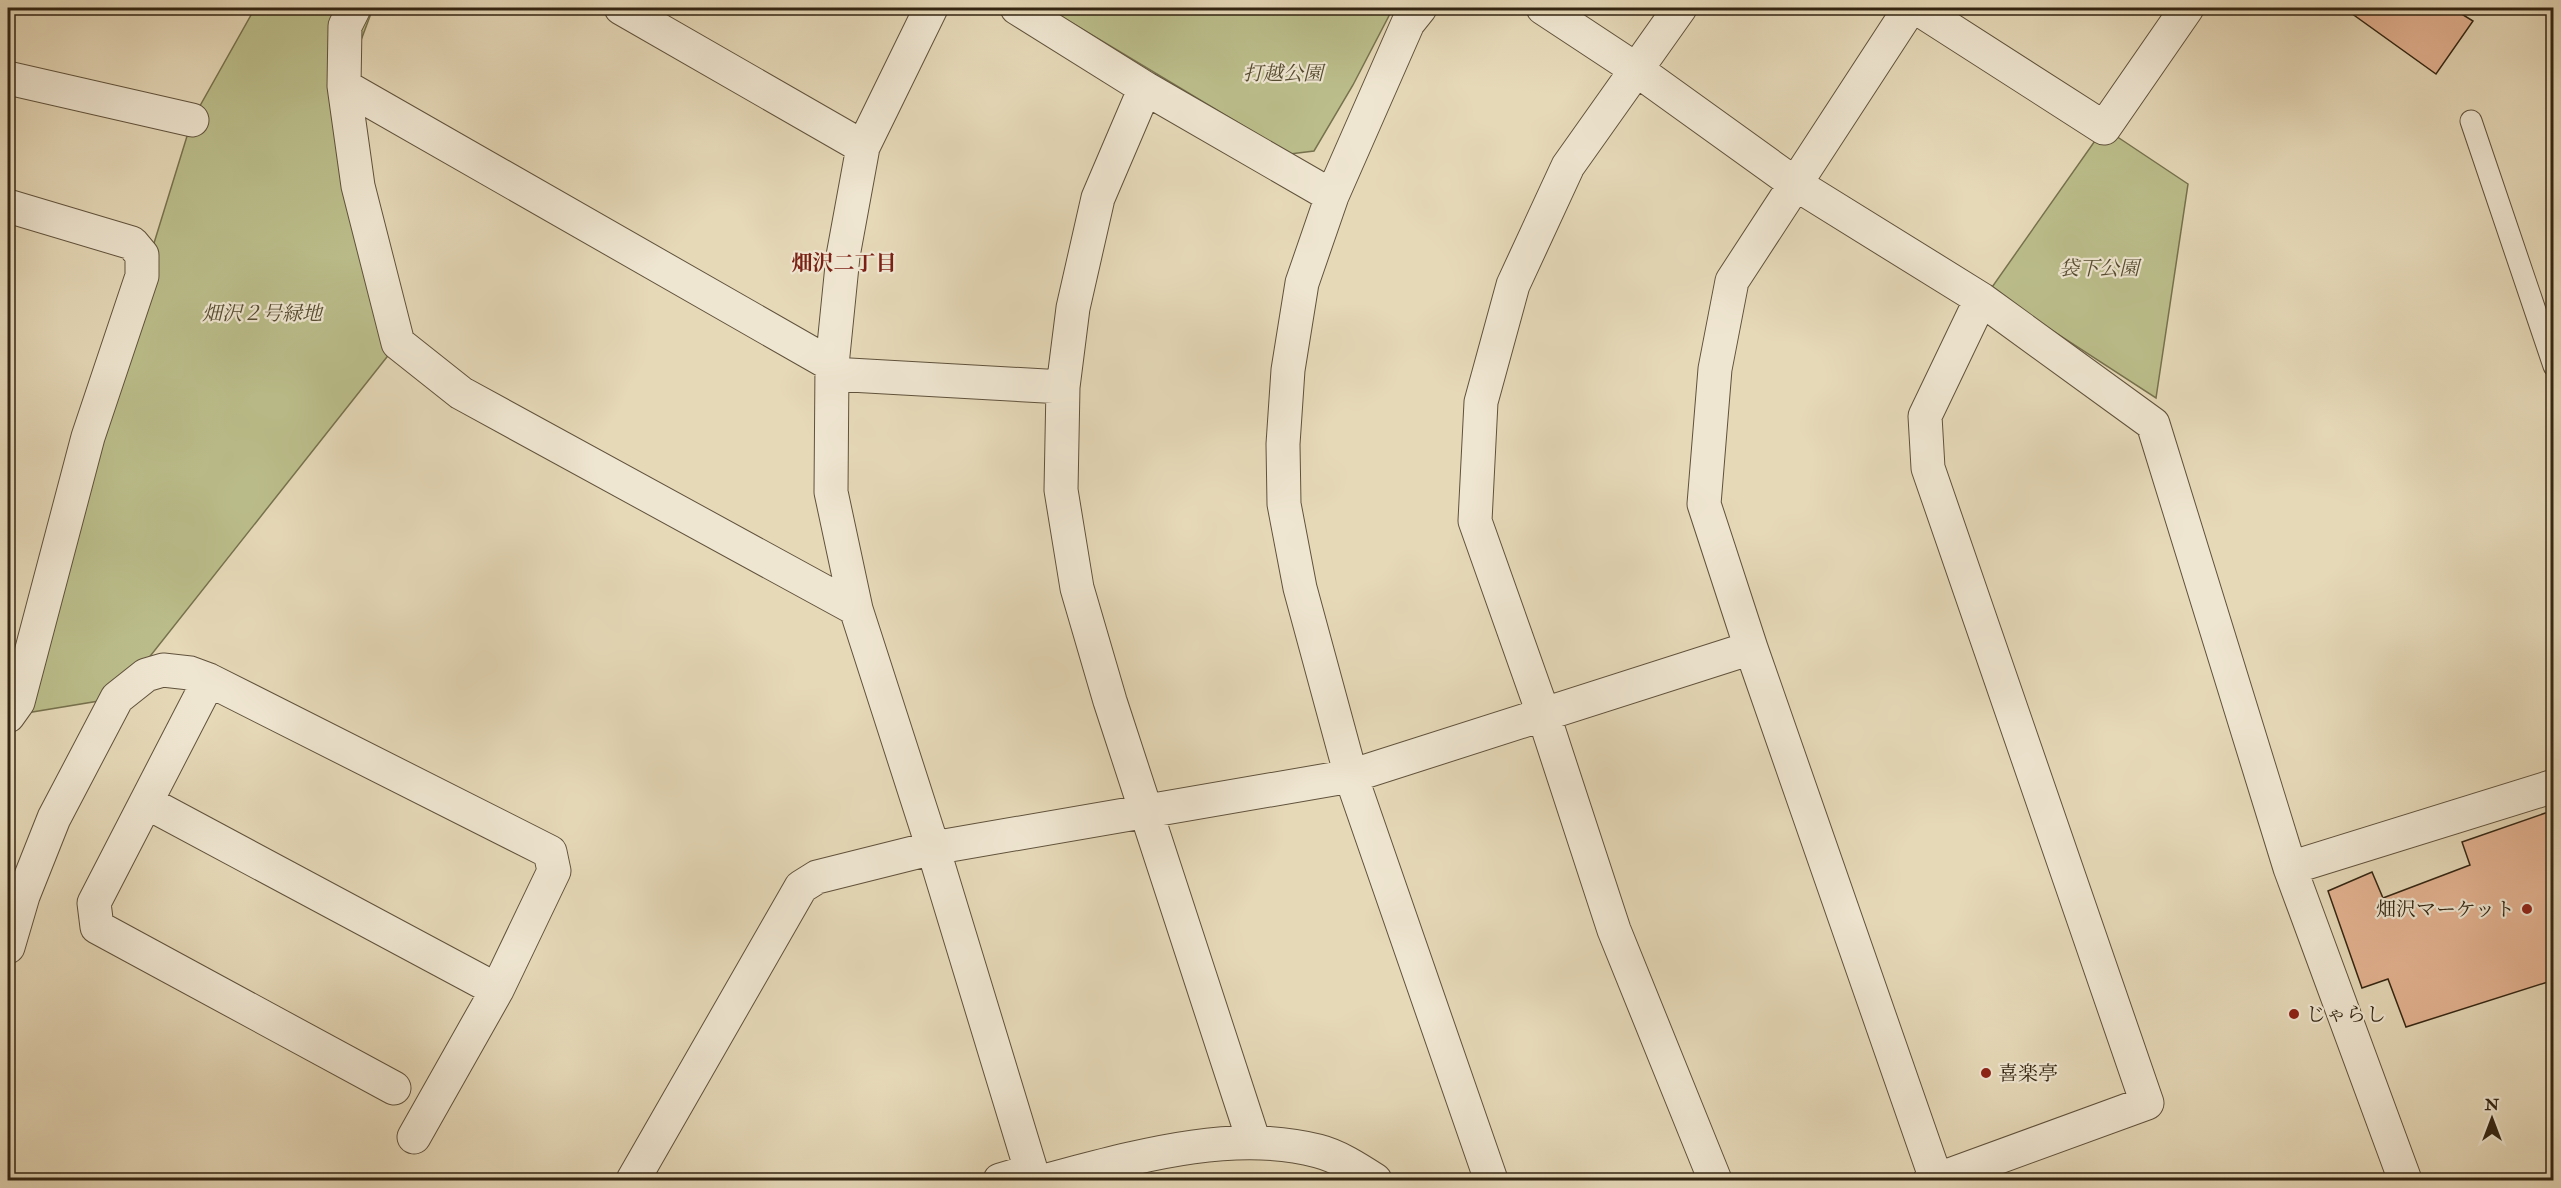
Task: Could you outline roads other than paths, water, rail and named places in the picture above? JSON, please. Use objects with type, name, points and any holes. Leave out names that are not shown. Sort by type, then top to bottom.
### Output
[{"type":"street","points":[[354,8],[345,26],[344,86],[358,186],[398,343],[461,393],[856,609]]},
{"type":"street","points":[[621,8],[863,147]]},
{"type":"street","points":[[931,8],[863,147],[843,256],[832,370],[831,492],[856,609],[1037,1177]]},
{"type":"street","points":[[1017,8],[1145,88],[1332,196]]},
{"type":"street","points":[[1420,8],[1408,23],[1332,196],[1302,283],[1290,359],[1283,444],[1284,504],[1300,588],[1351,776],[1491,1180]]},
{"type":"street","points":[[1544,8],[1637,70],[1794,183],[1981,299],[2153,424],[2290,868],[2406,1180]]},
{"type":"street","points":[[1680,8],[1568,166],[1513,285],[1481,402],[1475,521],[1543,713],[1614,930],[1715,1180]]},
{"type":"street","points":[[1910,8],[1732,281],[1715,369],[1704,504],[1751,648],[1934,1180],[2147,1103],[1928,468],[1925,416],[1981,299]]},
{"type":"street","points":[[1917,8],[2104,128],[2187,8]]},
{"type":"street","points":[[8,78],[192,120]]},
{"type":"street","points":[[344,86],[832,370],[1063,387]]},
{"type":"street","points":[[1145,88],[1098,198],[1073,308],[1063,387],[1061,490],[1077,588],[1110,701],[1254,1142]]},
{"type":"street","points":[[8,206],[132,243],[142,255],[142,276],[88,437],[18,702],[8,716]]},
{"type":"street","points":[[633,1180],[801,887],[817,877],[933,848],[1147,813],[1351,776],[1751,648]]},
{"type":"street","points":[[8,947],[23,896],[54,818],[117,698],[146,675],[163,670],[190,673],[209,680],[550,852],[554,871],[497,990],[414,1137]]},
{"type":"street","points":[[209,680],[94,903],[96,927],[394,1088]]},
{"type":"street","points":[[2290,868],[2553,786]]},
{"type":"street","points":[[146,802],[497,990]]},
{"type":"street","points":[[1000,1180],[1037,1177],[1153,1152],[1254,1142],[1319,1151],[1356,1168],[1375,1180]]},
{"type":"lane","points":[[2471,121],[2553,366]]},
{"type":"place","name":"畑沢マーケット","points":[[2527,909]]},
{"type":"place","name":"じゃらし","points":[[2294,1014]]},
{"type":"place","name":"喜楽亭","points":[[1986,1073]]},
{"type":"district","name":"畑沢二丁目","points":[[844,263]]},
{"type":"park label","name":"打越公園","points":[[1283,73]]},
{"type":"park label","name":"袋下公園","points":[[2099,268]]},
{"type":"park label","name":"畑沢２号緑地","points":[[262,313]]}]
